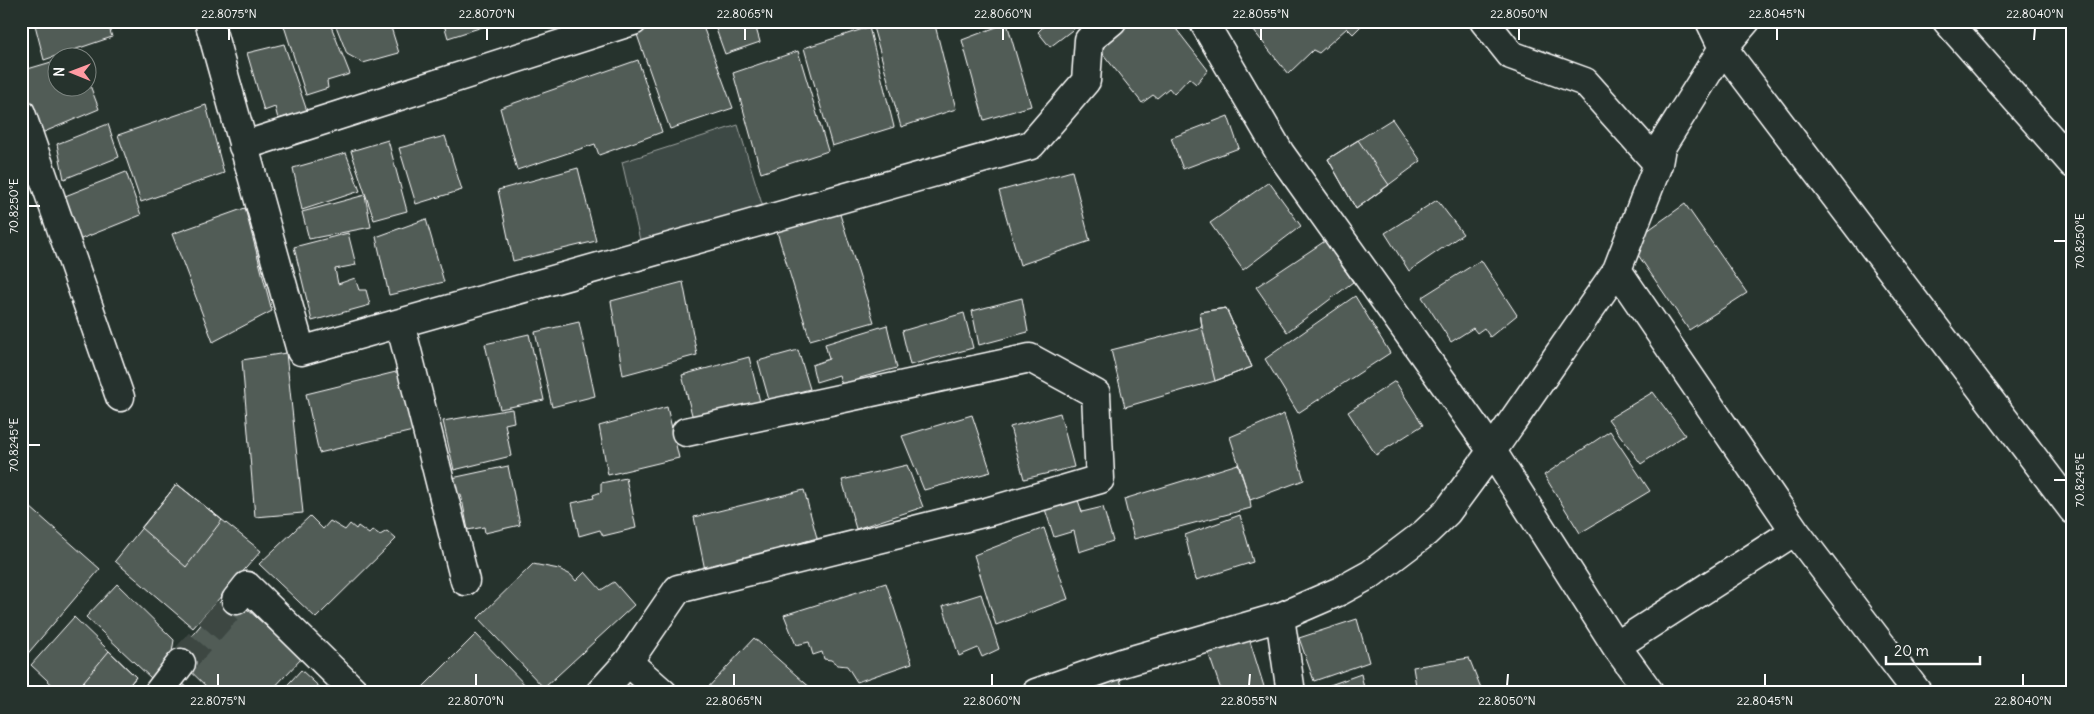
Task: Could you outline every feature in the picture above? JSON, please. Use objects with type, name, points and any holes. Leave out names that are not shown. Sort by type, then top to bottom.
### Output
[{"type":"street","points":[[209,21],[301,351],[1031,145],[1086,81],[1089,40],[1112,21]]},
{"type":"street","points":[[243,146],[633,21]]},
{"type":"street","points":[[1203,21],[1280,153],[1492,451],[1616,646],[1650,693]]},
{"type":"street","points":[[1484,21],[1511,55],[1586,82],[1658,164]]},
{"type":"street","points":[[1710,21],[1723,48],[2073,510]]},
{"type":"street","points":[[1036,693],[1122,663],[1280,617],[1340,591],[1371,574],[1399,554],[1448,512],[1617,270],[1658,164],[1661,147],[1723,48],[1746,21]]},
{"type":"street","points":[[1947,21],[2073,164]]},
{"type":"street","points":[[21,113],[120,397]]},
{"type":"street","points":[[1617,270],[1795,531],[1918,693]]},
{"type":"street","points":[[400,323],[465,581]]},
{"type":"street","points":[[600,693],[628,662],[678,589],[987,512],[1100,479],[1096,394],[1030,358],[686,432]]},
{"type":"street","points":[[1616,646],[1795,531]]},
{"type":"street","points":[[236,600],[246,586],[356,693]]},
{"type":"street","points":[[1280,617],[1292,693]]},
{"type":"street","points":[[628,662],[663,693]]},
{"type":"street","points":[[158,693],[181,663]]},
{"type":"shaded area","points":[[738,125],[765,214],[642,249],[622,162]]},
{"type":"building","points":[[34,21],[107,21],[112,37],[79,48],[48,48],[48,59],[44,60]]},
{"type":"building","points":[[300,21],[329,21],[350,74],[327,81],[328,88],[306,95],[284,26]]},
{"type":"building","points":[[334,21],[389,21],[399,53],[363,63],[347,54]]},
{"type":"building","points":[[443,21],[501,21],[448,38]]},
{"type":"building","points":[[658,21],[701,21],[733,108],[670,129],[635,29]]},
{"type":"building","points":[[713,21],[754,21],[760,42],[725,54]]},
{"type":"building","points":[[892,21],[934,21],[956,109],[901,127],[873,27]]},
{"type":"building","points":[[959,21],[975,21],[961,26]]},
{"type":"building","points":[[1041,21],[1084,21],[1050,47],[1038,32],[1043,27],[1039,24]]},
{"type":"building","points":[[1123,21],[1170,21],[1208,70],[1196,84],[1189,78],[1174,94],[1169,88],[1157,98],[1153,95],[1142,103],[1095,44]]},
{"type":"building","points":[[1255,21],[1366,21],[1353,34],[1347,28],[1319,53],[1313,50],[1288,74],[1250,26]]},
{"type":"building","points":[[1007,23],[1031,106],[984,120],[962,40]]},
{"type":"building","points":[[869,27],[894,127],[832,146],[804,48]]},
{"type":"building","points":[[284,44],[307,111],[278,119],[275,107],[264,111],[247,53]]},
{"type":"building","points":[[798,51],[828,151],[761,173],[733,73]]},
{"type":"building","points":[[638,60],[662,132],[599,155],[595,144],[517,170],[500,108]]},
{"type":"building","points":[[48,63],[48,98],[95,98],[99,109],[37,135],[21,91],[21,71]]},
{"type":"building","points":[[206,105],[224,173],[141,202],[118,135]]},
{"type":"building","points":[[1228,116],[1239,148],[1183,169],[1171,138]]},
{"type":"building","points":[[1392,119],[1421,161],[1356,209],[1328,159]]},
{"type":"building","points":[[108,124],[119,157],[64,179],[57,144]]},
{"type":"building","points":[[445,136],[462,190],[416,204],[399,148]]},
{"type":"building","points":[[388,140],[407,211],[374,220],[351,151]]},
{"type":"building","points":[[1358,140],[1389,185],[1356,209],[1328,159]]},
{"type":"building","points":[[346,153],[360,191],[302,210],[293,168]]},
{"type":"building","points":[[578,168],[596,241],[513,261],[498,190]]},
{"type":"building","points":[[1072,171],[1090,241],[1020,265],[999,191]]},
{"type":"building","points":[[126,172],[141,215],[76,241],[60,198]]},
{"type":"building","points":[[1269,182],[1301,226],[1243,270],[1210,223]]},
{"type":"building","points":[[365,195],[371,227],[309,239],[302,212]]},
{"type":"building","points":[[1437,200],[1463,234],[1409,271],[1385,233]]},
{"type":"building","points":[[1685,204],[1747,293],[1689,330],[1630,243]]},
{"type":"building","points":[[837,205],[874,322],[810,340],[774,222]]},
{"type":"building","points":[[245,208],[272,311],[213,342],[172,234]]},
{"type":"building","points":[[426,219],[444,282],[389,295],[376,237]]},
{"type":"building","points":[[348,233],[356,265],[335,269],[338,284],[355,278],[359,290],[366,290],[370,305],[312,321],[294,247]]},
{"type":"building","points":[[1325,241],[1353,282],[1287,332],[1256,287]]},
{"type":"building","points":[[1481,260],[1517,315],[1490,337],[1484,328],[1477,333],[1473,328],[1451,342],[1422,297]]},
{"type":"building","points":[[683,282],[697,355],[623,375],[611,301]]},
{"type":"building","points":[[1355,296],[1390,353],[1298,413],[1265,359]]},
{"type":"building","points":[[1022,298],[1028,332],[979,345],[972,311]]},
{"type":"building","points":[[1226,308],[1252,367],[1215,381],[1125,407],[1111,350],[1202,327],[1200,312]]},
{"type":"building","points":[[1226,308],[1252,367],[1215,381],[1200,312]]},
{"type":"building","points":[[964,313],[973,348],[910,365],[902,331]]},
{"type":"building","points":[[579,322],[595,396],[552,407],[535,332]]},
{"type":"building","points":[[887,325],[897,368],[860,378],[861,383],[843,389],[839,375],[816,382],[812,365],[829,359],[825,344]]},
{"type":"building","points":[[529,334],[544,400],[500,409],[485,344]]},
{"type":"building","points":[[798,350],[810,389],[769,400],[758,361]]},
{"type":"building","points":[[286,353],[303,513],[255,517],[242,360]]},
{"type":"building","points":[[749,357],[761,406],[694,423],[682,375]]},
{"type":"building","points":[[400,371],[413,431],[319,453],[306,394]]},
{"type":"building","points":[[1395,381],[1423,425],[1376,455],[1348,412]]},
{"type":"building","points":[[1653,392],[1685,435],[1641,464],[1608,419]]},
{"type":"building","points":[[667,407],[679,458],[608,475],[599,426]]},
{"type":"building","points":[[512,409],[514,422],[505,424],[511,456],[454,470],[443,421]]},
{"type":"building","points":[[1060,413],[1074,467],[1024,479],[1010,427]]},
{"type":"building","points":[[1284,414],[1304,480],[1250,500],[1230,437]]},
{"type":"building","points":[[972,415],[991,472],[924,490],[902,436]]},
{"type":"building","points":[[1610,431],[1650,491],[1580,533],[1544,475]]},
{"type":"building","points":[[1238,464],[1251,508],[1134,539],[1124,499]]},
{"type":"building","points":[[907,465],[923,507],[856,529],[842,480]]},
{"type":"building","points":[[508,466],[520,525],[485,533],[484,527],[468,530],[461,494],[455,495],[452,478]]},
{"type":"building","points":[[626,478],[636,528],[603,536],[600,530],[579,536],[572,503],[594,498],[593,495],[601,492],[601,483]]},
{"type":"building","points":[[177,484],[261,551],[193,628],[115,561]]},
{"type":"building","points":[[177,484],[222,520],[186,567],[141,528]]},
{"type":"building","points":[[804,490],[817,538],[705,570],[694,517]]},
{"type":"building","points":[[1077,497],[1082,512],[1103,507],[1113,541],[1079,552],[1074,531],[1054,537],[1044,506]]},
{"type":"building","points":[[21,499],[100,569],[24,658],[21,655]]},
{"type":"building","points":[[1240,515],[1253,562],[1196,580],[1185,535]]},
{"type":"building","points":[[310,516],[323,529],[330,521],[345,530],[350,524],[356,529],[358,526],[369,534],[373,530],[380,535],[387,531],[396,539],[316,618],[259,564]]},
{"type":"building","points":[[1044,528],[1068,599],[996,625],[974,555]]},
{"type":"building","points":[[533,564],[559,569],[571,575],[576,581],[585,572],[601,590],[614,582],[634,605],[544,688],[478,618]]},
{"type":"building","points":[[886,583],[912,663],[857,682],[847,666],[838,665],[831,660],[824,659],[822,652],[813,655],[809,642],[796,645],[784,615]]},
{"type":"building","points":[[117,584],[174,640],[171,658],[152,679],[86,617]]},
{"type":"building","points":[[228,592],[302,658],[269,693],[213,693],[175,656]]},
{"type":"building","points":[[981,594],[999,649],[982,657],[978,648],[959,656],[943,606]]},
{"type":"building","points":[[74,617],[136,677],[123,693],[61,693],[31,665]]},
{"type":"building","points":[[1357,619],[1369,662],[1314,681],[1299,638]]},
{"type":"building","points":[[476,634],[531,691],[530,693],[417,693]]},
{"type":"building","points":[[1248,635],[1266,693],[1222,693],[1207,649]]},
{"type":"building","points":[[754,638],[813,690],[810,693],[703,693]]},
{"type":"building","points":[[109,651],[136,677],[123,693],[74,693]]},
{"type":"building","points":[[1469,658],[1483,693],[1380,693],[1416,686],[1413,667]]},
{"type":"building","points":[[1117,669],[1124,693],[1078,693]]},
{"type":"building","points":[[301,670],[326,693],[280,693]]},
{"type":"building","points":[[1361,674],[1365,693],[1317,693],[1316,690]]},
{"type":"building","points":[[179,680],[193,693],[168,693]]},
{"type":"tunnel","points":[[181,663],[236,600]]}]
